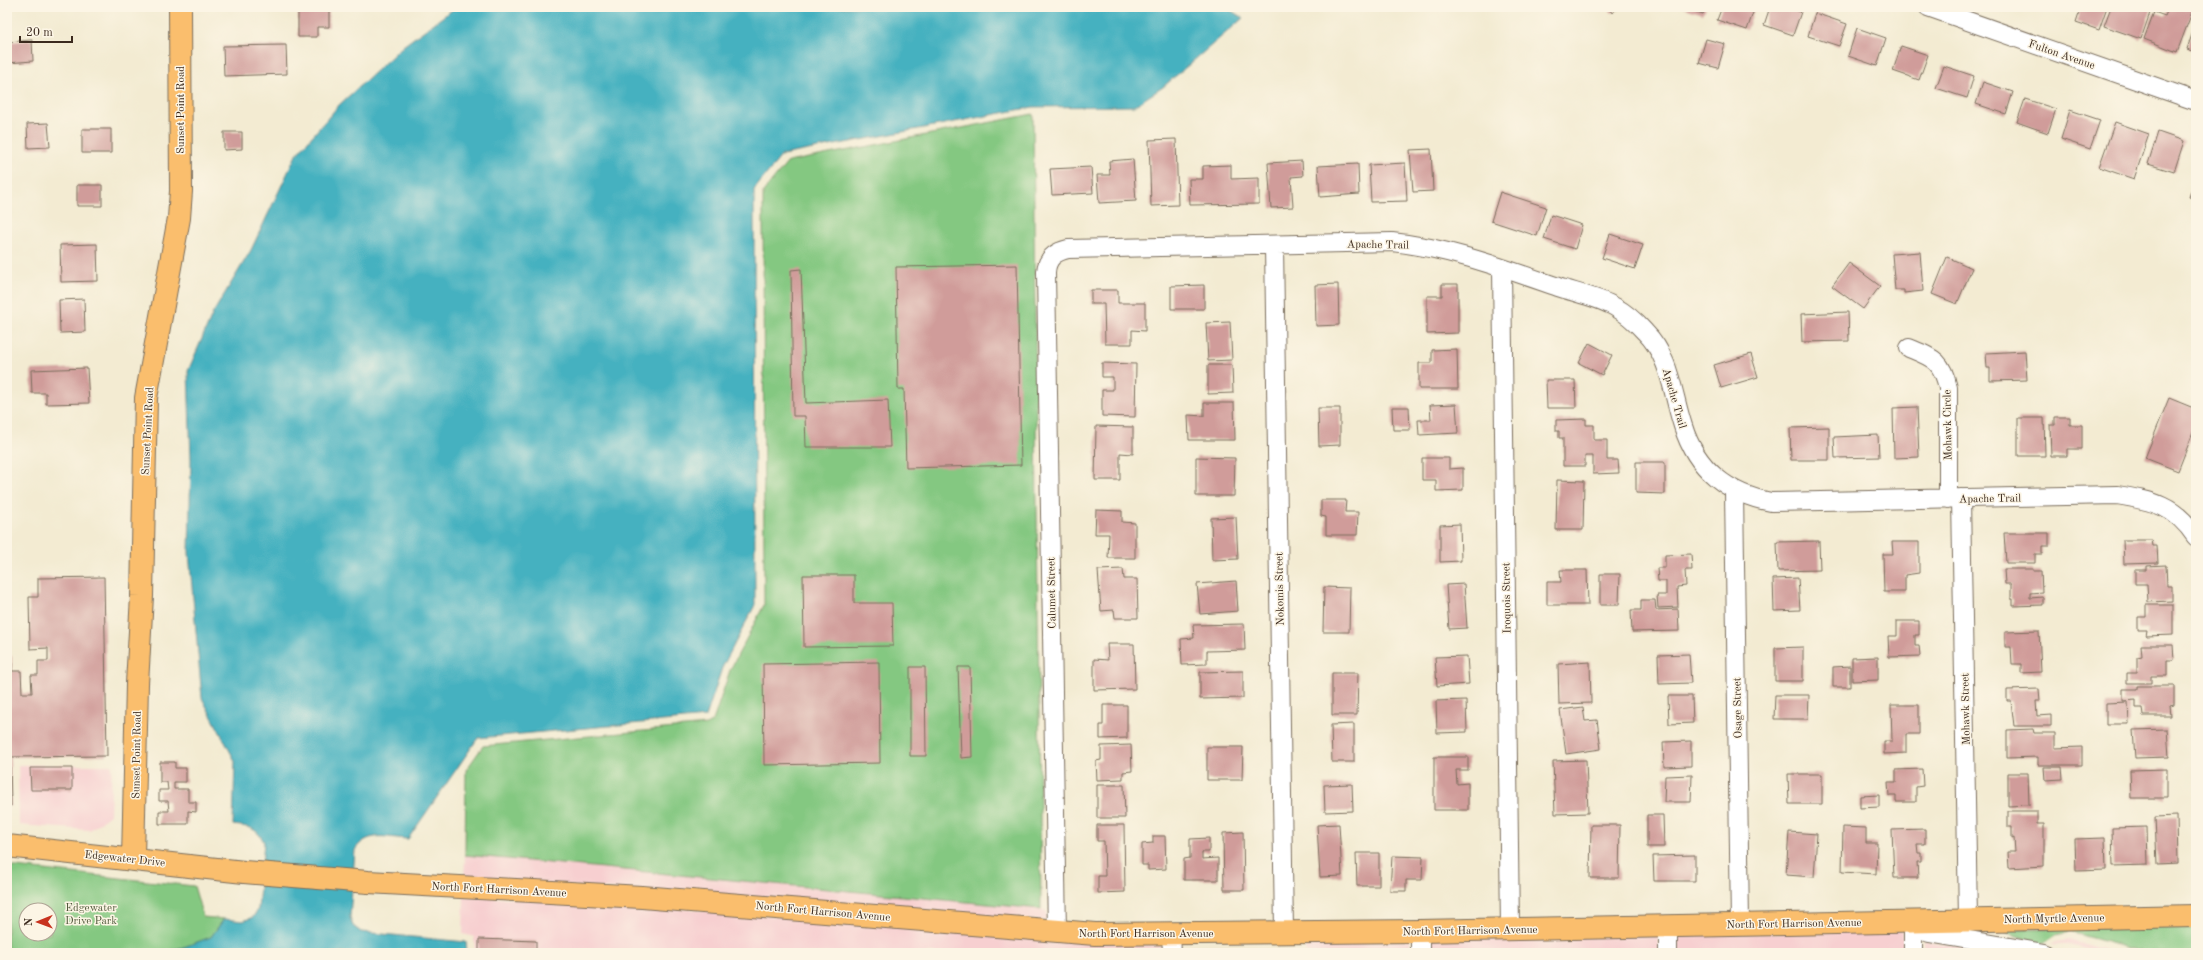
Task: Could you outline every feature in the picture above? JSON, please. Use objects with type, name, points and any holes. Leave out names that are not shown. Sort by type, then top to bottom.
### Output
[{"type":"main road","name":"Sunset Point Road","points":[[133,859],[137,684],[142,589],[146,398],[179,211],[180,7]]},
{"type":"main road","name":"Edgewater Drive","points":[[7,846],[244,872]]},
{"type":"main road","name":"North Fort Harrison Avenue","points":[[244,872],[368,882],[642,897],[1095,934],[1172,944],[1284,932],[1420,931],[1913,920]]},
{"type":"main road","name":"North Myrtle Avenue","points":[[1913,920],[2196,916]]},
{"type":"street","name":"Fulton Avenue","points":[[1928,7],[2196,101]]},
{"type":"street","name":"Apache Trail","points":[[1051,256],[1059,251],[1068,249],[1392,242],[1418,244],[1502,268],[1614,306],[1646,332],[1659,350],[1671,375],[1683,427],[1697,456],[1715,477],[1734,491],[1752,498],[1772,502],[2117,496],[2153,501],[2185,520],[2196,537]]},
{"type":"street","name":"Nokomis Street","points":[[1274,245],[1284,932]]},
{"type":"street","name":"Calumet Street","points":[[1051,256],[1047,263],[1046,272],[1057,932]]},
{"type":"street","name":"Iroquois Street","points":[[1502,268],[1510,929]]},
{"type":"street","name":"Mohawk Circle","points":[[1909,348],[1935,360],[1944,371],[1948,388],[1954,499]]},
{"type":"street","name":"Osage Street","points":[[1734,491],[1740,924]]},
{"type":"street","name":"Mohawk Street","points":[[1954,499],[1968,920]]},
{"type":"street","points":[[1913,920],[1914,953]]},
{"type":"street","points":[[1913,920],[1929,933],[2044,953]]},
{"type":"street","points":[[1668,926],[1668,953]]},
{"type":"street","points":[[1420,931],[1420,953]]},
{"type":"shaded area","points":[[18,765],[112,765],[110,815],[90,830],[19,825]]},
{"type":"shaded area","points":[[465,855],[1036,908],[1047,911],[1047,921],[464,878]]},
{"type":"shaded area","points":[[464,896],[641,906],[1161,944],[1161,953],[475,953],[474,937],[463,934]]},
{"type":"shaded area","points":[[1903,930],[1903,953],[1678,953],[1678,935]]},
{"type":"shaded area","points":[[1658,935],[1658,953],[1430,953],[1430,939]]},
{"type":"shaded area","points":[[1410,940],[1410,953],[1306,953],[1306,943]]},
{"type":"shaded area","points":[[1923,940],[1999,953],[1924,953]]},
{"type":"shaded area","points":[[2069,940],[2116,953],[2100,953],[2069,945],[2052,945]]},
{"type":"green space","points":[[1033,114],[1041,909],[465,855],[466,770],[483,746],[706,725],[713,721],[730,670],[764,605],[763,192],[788,162]]},
{"type":"green space","name":"Edgewater Drive Park","points":[[7,866],[194,886],[203,917],[224,919],[211,937],[184,947],[159,953],[7,953]]},
{"type":"green space","points":[[2196,926],[2196,953],[2146,953],[2070,932],[2055,935],[2042,944],[1995,929]]},
{"type":"water","points":[[456,7],[1225,7],[1243,18],[1163,87],[1134,106],[1033,107],[782,155],[754,190],[755,605],[722,668],[706,717],[478,738],[408,839],[372,837],[360,844],[355,850],[350,917],[353,926],[361,932],[466,942],[467,953],[159,953],[184,947],[211,937],[224,919],[243,921],[253,917],[258,909],[264,842],[258,833],[252,829],[233,825],[235,761],[202,698],[189,553],[191,460],[188,371],[213,313],[251,250],[296,155],[339,105],[403,46]]},
{"type":"building","points":[[298,7],[329,7],[329,27],[317,27],[317,37],[298,37]]},
{"type":"building","points":[[1608,7],[1620,7],[1612,13]]},
{"type":"building","points":[[1682,7],[1706,7],[1703,14]]},
{"type":"building","points":[[1722,7],[1755,7],[1747,30],[1717,20]]},
{"type":"building","points":[[1770,7],[1787,7],[1801,12],[1793,35],[1764,25]]},
{"type":"building","points":[[2081,7],[2107,7],[2099,30],[2076,22]]},
{"type":"building","points":[[2111,7],[2152,7],[2141,39],[2104,26]]},
{"type":"building","points":[[2169,7],[2194,7],[2177,52],[2144,39],[2154,12],[2165,16]]},
{"type":"building","points":[[1815,13],[1847,24],[1839,46],[1808,36]]},
{"type":"building","points":[[2196,23],[2196,52],[2187,49]]},
{"type":"building","points":[[1857,28],[1886,38],[1877,66],[1848,56]]},
{"type":"building","points":[[1706,39],[1725,44],[1718,68],[1699,63]]},
{"type":"building","points":[[32,40],[33,61],[7,63],[7,42]]},
{"type":"building","points":[[286,45],[287,74],[224,76],[223,46]]},
{"type":"building","points":[[1901,46],[1928,55],[1919,80],[1893,71]]},
{"type":"building","points":[[1944,66],[1974,76],[1967,98],[1936,88]]},
{"type":"building","points":[[1983,82],[2013,92],[2006,114],[1976,104]]},
{"type":"building","points":[[2025,99],[2056,109],[2048,133],[2017,122]]},
{"type":"building","points":[[2070,110],[2100,120],[2090,149],[2061,139]]},
{"type":"building","points":[[2115,122],[2149,134],[2134,179],[2099,167]]},
{"type":"building","points":[[48,123],[50,147],[28,148],[27,124]]},
{"type":"building","points":[[82,129],[111,129],[111,153],[82,153]]},
{"type":"building","points":[[224,132],[242,132],[242,149],[224,150]]},
{"type":"building","points":[[2158,132],[2184,141],[2174,172],[2148,164]]},
{"type":"building","points":[[1176,139],[1178,205],[1151,206],[1149,140]]},
{"type":"building","points":[[1431,149],[1433,191],[1413,192],[1410,150]]},
{"type":"building","points":[[1133,159],[1136,201],[1099,203],[1097,175],[1110,175],[1109,161]]},
{"type":"building","points":[[1302,161],[1303,176],[1291,177],[1293,207],[1271,208],[1268,163]]},
{"type":"building","points":[[1405,163],[1407,201],[1371,202],[1369,165]]},
{"type":"building","points":[[1358,164],[1359,194],[1320,197],[1318,166]]},
{"type":"building","points":[[1231,165],[1231,179],[1259,178],[1259,204],[1190,205],[1189,179],[1203,179],[1203,166]]},
{"type":"building","points":[[1091,167],[1093,193],[1052,195],[1050,169]]},
{"type":"building","points":[[2196,177],[2196,199],[2189,197]]},
{"type":"building","points":[[77,185],[102,185],[102,206],[77,206]]},
{"type":"building","points":[[1500,192],[1546,207],[1537,236],[1491,221]]},
{"type":"building","points":[[1551,215],[1582,225],[1575,249],[1544,239]]},
{"type":"building","points":[[1610,234],[1643,245],[1635,269],[1602,258]]},
{"type":"building","points":[[97,244],[98,281],[61,282],[60,245]]},
{"type":"building","points":[[1920,252],[1923,291],[1904,293],[1904,290],[1895,290],[1892,254]]},
{"type":"building","points":[[1947,257],[1972,268],[1957,304],[1932,294]]},
{"type":"building","points":[[1849,263],[1880,286],[1863,309],[1832,286]]},
{"type":"building","points":[[1017,265],[1021,465],[906,468],[904,389],[898,389],[896,267]]},
{"type":"building","points":[[801,269],[806,403],[888,400],[890,447],[806,447],[805,416],[793,416],[791,270]]},
{"type":"building","points":[[1338,284],[1339,325],[1316,326],[1315,285]]},
{"type":"building","points":[[1442,284],[1458,284],[1458,333],[1427,334],[1427,296],[1442,296]]},
{"type":"building","points":[[1204,285],[1204,309],[1171,309],[1171,286]]},
{"type":"building","points":[[1091,290],[1118,290],[1118,303],[1145,303],[1145,331],[1132,330],[1132,344],[1105,344],[1104,304],[1091,304]]},
{"type":"building","points":[[84,299],[85,332],[60,333],[59,300]]},
{"type":"building","points":[[1848,312],[1849,341],[1802,342],[1801,314]]},
{"type":"building","points":[[1230,322],[1232,360],[1208,361],[1206,323]]},
{"type":"building","points":[[1589,343],[1612,355],[1602,375],[1579,363]]},
{"type":"building","points":[[1457,349],[1458,389],[1419,389],[1419,363],[1432,363],[1432,350]]},
{"type":"building","points":[[2025,351],[2027,380],[1990,381],[1990,368],[1987,368],[1986,353]]},
{"type":"building","points":[[1751,354],[1758,377],[1721,388],[1714,365]]},
{"type":"building","points":[[1102,363],[1136,364],[1135,417],[1102,416],[1102,390],[1113,390],[1113,377],[1102,377]]},
{"type":"building","points":[[1208,365],[1232,365],[1233,393],[1208,394]]},
{"type":"building","points":[[87,368],[89,403],[46,404],[46,393],[32,393],[31,370]]},
{"type":"building","points":[[1546,380],[1575,380],[1576,408],[1547,408]]},
{"type":"building","points":[[2169,398],[2196,409],[2196,425],[2178,471],[2145,458]]},
{"type":"building","points":[[1204,403],[1234,403],[1235,440],[1189,440],[1188,415],[1204,416]]},
{"type":"building","points":[[1456,404],[1458,433],[1419,435],[1418,420],[1431,420],[1430,405]]},
{"type":"building","points":[[1392,407],[1409,407],[1410,430],[1393,430]]},
{"type":"building","points":[[1917,407],[1919,457],[1894,458],[1893,408]]},
{"type":"building","points":[[1318,408],[1340,408],[1340,445],[1319,446]]},
{"type":"building","points":[[2055,417],[2070,417],[2070,425],[2082,425],[2082,449],[2067,449],[2067,456],[2051,456],[2050,425],[2055,425]]},
{"type":"building","points":[[2018,418],[2044,418],[2045,456],[2018,456]]},
{"type":"building","points":[[1586,419],[1586,425],[1594,425],[1594,440],[1607,440],[1607,460],[1618,460],[1619,473],[1593,474],[1593,456],[1585,456],[1585,466],[1563,466],[1563,438],[1559,438],[1559,431],[1556,431],[1556,420]]},
{"type":"building","points":[[1096,426],[1133,427],[1133,454],[1120,453],[1120,480],[1095,480]]},
{"type":"building","points":[[1829,427],[1829,460],[1791,460],[1790,428]]},
{"type":"building","points":[[1878,435],[1879,457],[1835,458],[1834,437]]},
{"type":"building","points":[[1196,457],[1235,458],[1234,496],[1196,496]]},
{"type":"building","points":[[1422,458],[1449,458],[1449,469],[1463,468],[1463,490],[1436,491],[1436,480],[1422,480]]},
{"type":"building","points":[[1636,462],[1665,462],[1665,494],[1636,493]]},
{"type":"building","points":[[1557,480],[1584,481],[1583,530],[1556,530]]},
{"type":"building","points":[[1321,500],[1346,500],[1345,512],[1358,512],[1357,535],[1326,535],[1326,517],[1321,516]]},
{"type":"building","points":[[1096,510],[1122,511],[1122,522],[1135,523],[1135,558],[1108,558],[1109,534],[1095,534]]},
{"type":"building","points":[[1236,517],[1238,559],[1212,560],[1211,518]]},
{"type":"building","points":[[1460,524],[1461,561],[1440,562],[1440,525]]},
{"type":"building","points":[[2004,533],[2049,533],[2049,546],[2042,546],[2042,554],[2035,554],[2035,563],[2006,563]]},
{"type":"building","points":[[2123,540],[2152,540],[2153,546],[2157,546],[2158,563],[2124,564]]},
{"type":"building","points":[[1819,541],[1820,570],[1778,571],[1777,542]]},
{"type":"building","points":[[1892,542],[1919,542],[1919,573],[1905,575],[1905,592],[1884,592],[1883,554],[1893,554]]},
{"type":"building","points":[[1691,554],[1692,570],[1685,570],[1686,586],[1677,587],[1678,607],[1658,608],[1657,595],[1666,595],[1666,581],[1658,581],[1657,568],[1665,568],[1665,555]]},
{"type":"building","points":[[2166,565],[2167,586],[2172,586],[2172,601],[2148,602],[2147,584],[2135,584],[2135,570],[2146,570],[2146,566]]},
{"type":"building","points":[[1123,569],[1124,579],[1137,579],[1138,618],[1115,618],[1114,610],[1101,611],[1098,570]]},
{"type":"building","points":[[2004,569],[2033,569],[2033,571],[2041,571],[2042,592],[2030,593],[2030,598],[2043,597],[2043,605],[2013,606],[2013,599],[2011,599],[2011,584],[2005,584]]},
{"type":"building","points":[[1560,570],[1587,570],[1588,605],[1547,605],[1547,582],[1561,582]]},
{"type":"building","points":[[1600,574],[1620,574],[1619,605],[1600,605]]},
{"type":"building","points":[[803,575],[854,575],[854,603],[892,603],[893,646],[804,647]]},
{"type":"building","points":[[104,577],[107,756],[10,757],[11,806],[7,806],[7,658],[12,656],[12,671],[21,671],[22,693],[32,693],[31,675],[38,675],[38,661],[48,661],[48,648],[30,649],[29,597],[38,597],[38,578]]},
{"type":"building","points":[[1798,578],[1800,610],[1774,611],[1773,579]]},
{"type":"building","points":[[1236,581],[1238,611],[1200,614],[1197,584]]},
{"type":"building","points":[[1464,584],[1467,628],[1449,629],[1446,585]]},
{"type":"building","points":[[1324,587],[1350,588],[1349,632],[1323,632]]},
{"type":"building","points":[[1641,600],[1655,600],[1656,610],[1678,609],[1679,631],[1632,632],[1631,610],[1641,610]]},
{"type":"building","points":[[2146,605],[2173,605],[2173,635],[2146,636],[2147,630],[2138,630],[2138,617],[2146,617]]},
{"type":"building","points":[[1897,621],[1919,621],[1919,635],[1915,635],[1915,645],[1919,645],[1920,656],[1889,657],[1888,636],[1897,636]]},
{"type":"building","points":[[1244,624],[1245,650],[1207,651],[1207,664],[1182,665],[1181,639],[1194,638],[1193,625]]},
{"type":"building","points":[[2039,631],[2041,672],[2021,673],[2021,664],[2012,664],[2011,647],[2005,647],[2005,632]]},
{"type":"building","points":[[1107,644],[1134,644],[1135,689],[1094,690],[1094,659],[1108,660]]},
{"type":"building","points":[[2141,645],[2173,645],[2174,660],[2167,660],[2167,676],[2151,676],[2151,683],[2127,683],[2127,673],[2137,673],[2137,657],[2142,656]]},
{"type":"building","points":[[1803,647],[1803,681],[1775,681],[1775,648]]},
{"type":"building","points":[[1689,654],[1691,683],[1659,684],[1658,655]]},
{"type":"building","points":[[1467,656],[1469,684],[1437,686],[1435,657]]},
{"type":"building","points":[[1878,657],[1878,680],[1852,681],[1852,658]]},
{"type":"building","points":[[879,662],[880,763],[764,765],[763,664]]},
{"type":"building","points":[[1590,662],[1591,703],[1559,704],[1558,664]]},
{"type":"building","points":[[1850,666],[1850,687],[1833,687],[1833,667]]},
{"type":"building","points":[[910,667],[925,667],[926,756],[910,756]]},
{"type":"building","points":[[958,667],[970,667],[972,757],[961,758]]},
{"type":"building","points":[[1243,671],[1243,698],[1200,699],[1200,672]]},
{"type":"building","points":[[1332,673],[1358,673],[1357,715],[1332,715]]},
{"type":"building","points":[[2137,686],[2174,686],[2174,705],[2170,706],[2171,716],[2143,716],[2142,708],[2136,708],[2136,700],[2123,701],[2123,689],[2137,689]]},
{"type":"building","points":[[2039,689],[2040,701],[2036,701],[2037,716],[2051,715],[2051,726],[2014,726],[2011,701],[2007,701],[2007,690]]},
{"type":"building","points":[[1775,695],[1809,695],[1808,719],[1774,719]]},
{"type":"building","points":[[1668,696],[1692,696],[1693,723],[1669,724]]},
{"type":"building","points":[[1466,700],[1467,732],[1437,733],[1436,701]]},
{"type":"building","points":[[2128,702],[2129,724],[2106,724],[2106,703]]},
{"type":"building","points":[[1103,705],[1127,705],[1127,738],[1100,739],[1100,725],[1103,725]]},
{"type":"building","points":[[1891,705],[1919,705],[1919,734],[1906,734],[1906,753],[1884,754],[1884,741],[1892,741]]},
{"type":"building","points":[[1583,707],[1585,721],[1597,720],[1601,749],[1566,754],[1560,710]]},
{"type":"building","points":[[1354,724],[1354,762],[1332,762],[1331,725]]},
{"type":"building","points":[[2033,729],[2034,733],[2055,733],[2055,748],[2082,747],[2082,765],[2038,765],[2038,757],[2007,758],[2007,730]]},
{"type":"building","points":[[2167,729],[2169,757],[2135,758],[2133,730]]},
{"type":"building","points":[[1691,741],[1691,766],[1664,767],[1663,742]]},
{"type":"building","points":[[1131,745],[1132,771],[1123,772],[1123,779],[1097,780],[1096,761],[1101,760],[1101,746]]},
{"type":"building","points":[[1207,747],[1243,747],[1242,780],[1207,780]]},
{"type":"building","points":[[1434,757],[1468,757],[1468,770],[1456,770],[1457,784],[1468,783],[1468,810],[1434,810]]},
{"type":"building","points":[[1586,760],[1588,813],[1555,814],[1553,761]]},
{"type":"building","points":[[160,762],[175,762],[175,768],[186,768],[186,782],[174,782],[174,789],[188,789],[188,802],[196,802],[196,812],[188,811],[188,824],[159,824],[159,811],[169,811],[168,801],[159,801],[159,790],[168,790],[167,782],[160,782]]},
{"type":"building","points":[[2044,767],[2062,767],[2063,779],[2045,780]]},
{"type":"building","points":[[30,768],[72,768],[72,790],[31,790]]},
{"type":"building","points":[[1922,769],[1923,786],[1916,787],[1916,802],[1896,802],[1896,796],[1889,796],[1888,782],[1896,782],[1896,770]]},
{"type":"building","points":[[2167,769],[2167,798],[2131,798],[2130,770]]},
{"type":"building","points":[[2008,773],[2028,773],[2029,805],[2008,806]]},
{"type":"building","points":[[1788,774],[1822,774],[1822,804],[1789,804]]},
{"type":"building","points":[[1692,775],[1691,802],[1664,802],[1665,776]]},
{"type":"building","points":[[1352,784],[1353,811],[1325,812],[1324,785]]},
{"type":"building","points":[[1097,785],[1124,785],[1125,818],[1097,818]]},
{"type":"building","points":[[1879,795],[1879,807],[1860,808],[1860,796]]},
{"type":"building","points":[[2008,811],[2037,811],[2037,824],[2044,824],[2044,866],[2009,868],[2008,852],[2015,852],[2014,838],[2012,839],[2012,827],[2008,827]]},
{"type":"building","points":[[1647,815],[1663,815],[1664,847],[1647,847]]},
{"type":"building","points":[[2177,816],[2178,863],[2157,864],[2155,817]]},
{"type":"building","points":[[1339,824],[1342,876],[1320,877],[1317,825]]},
{"type":"building","points":[[1097,825],[1124,825],[1125,892],[1098,893],[1098,876],[1105,876],[1104,841],[1097,841]]},
{"type":"building","points":[[1591,825],[1620,825],[1619,878],[1590,878]]},
{"type":"building","points":[[1843,827],[1866,828],[1866,843],[1877,843],[1876,874],[1842,872]]},
{"type":"building","points":[[2147,827],[2148,865],[2113,866],[2112,828]]},
{"type":"building","points":[[1925,829],[1925,844],[1917,844],[1918,853],[1921,853],[1921,862],[1917,862],[1918,878],[1894,878],[1892,830]]},
{"type":"building","points":[[1243,832],[1244,890],[1224,890],[1223,833]]},
{"type":"building","points":[[1789,832],[1817,834],[1814,877],[1786,875]]},
{"type":"building","points":[[1153,836],[1165,836],[1166,869],[1148,870],[1148,865],[1142,865],[1142,844],[1153,843]]},
{"type":"building","points":[[1209,838],[1209,852],[1202,852],[1202,859],[1218,858],[1218,880],[1184,880],[1184,859],[1190,858],[1190,839]]},
{"type":"building","points":[[2105,838],[2106,870],[2076,871],[2075,839]]},
{"type":"building","points":[[1356,853],[1379,853],[1379,886],[1357,886]]},
{"type":"building","points":[[1695,855],[1695,881],[1654,881],[1653,856]]},
{"type":"building","points":[[1392,856],[1423,857],[1422,880],[1406,880],[1406,891],[1390,891]]},
{"type":"building","points":[[479,939],[536,941],[536,953],[479,953]]}]
